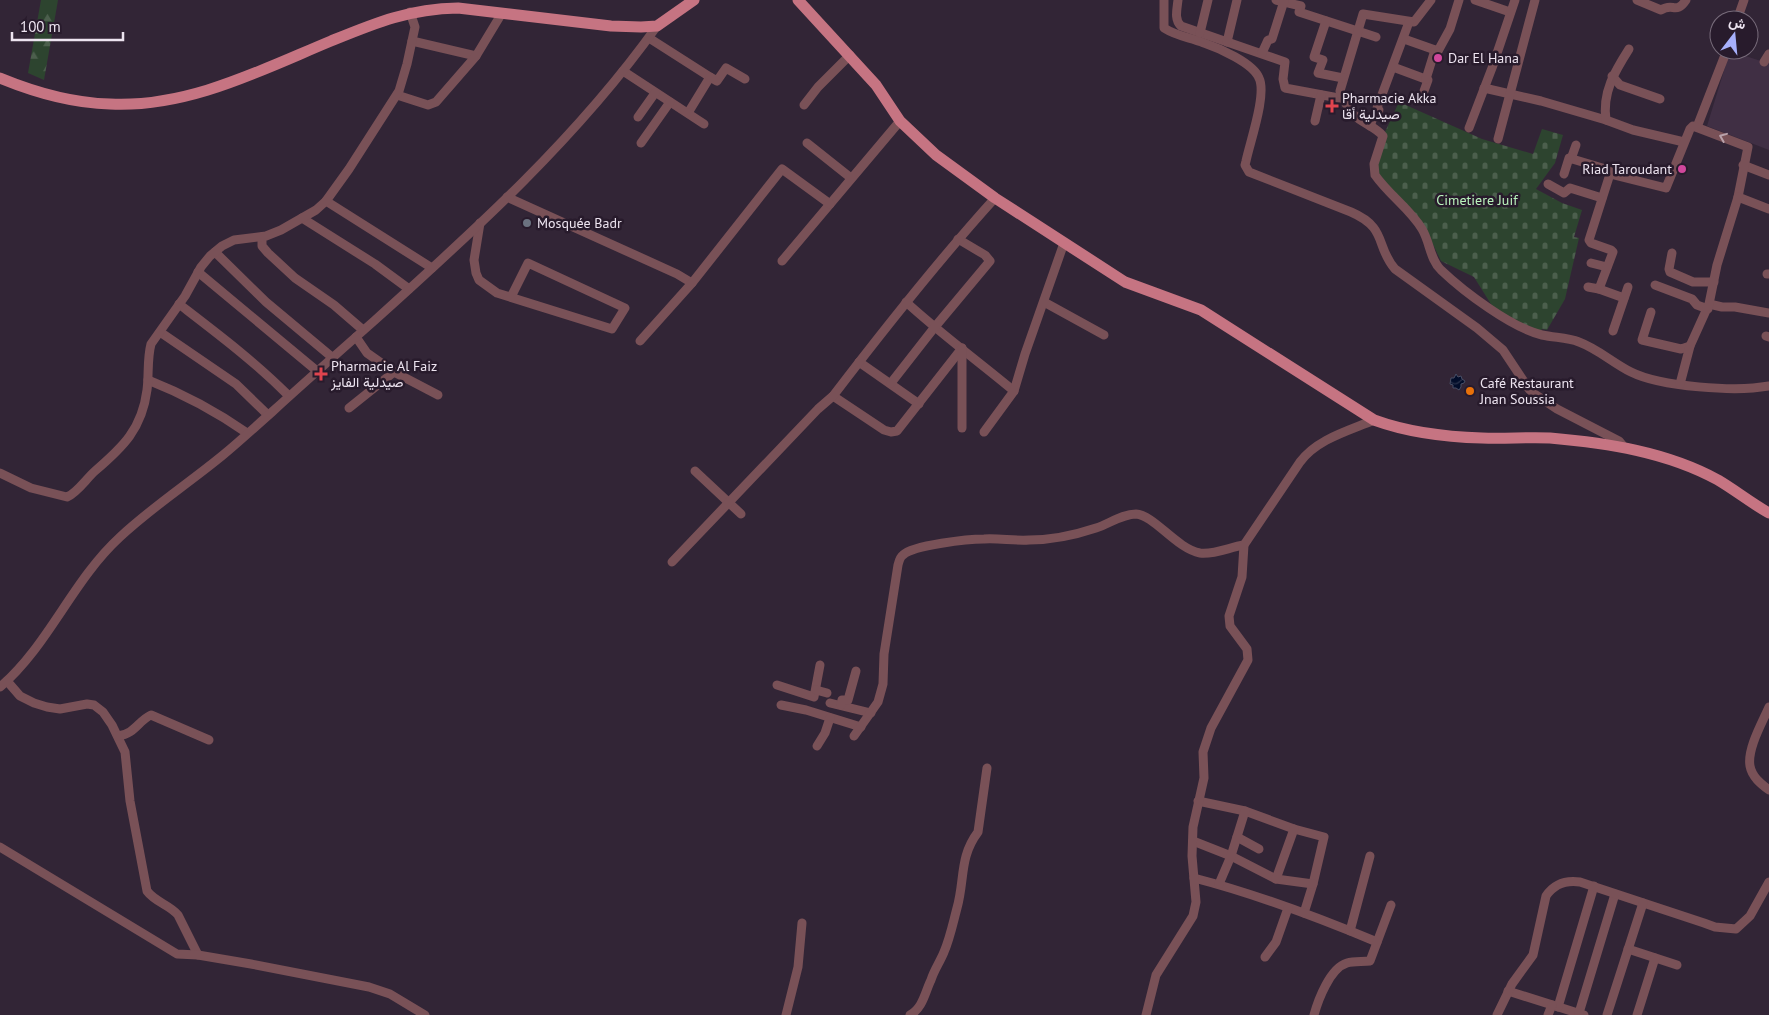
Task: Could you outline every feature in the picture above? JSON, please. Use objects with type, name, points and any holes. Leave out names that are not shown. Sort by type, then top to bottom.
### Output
[{"type":"main road","points":[[0,78],[32,90],[64,98],[109,104],[147,103],[181,97],[228,83],[379,22],[410,12],[438,8],[458,8],[622,27],[656,26],[694,0]]},
{"type":"main road","points":[[798,0],[876,85],[900,121],[936,155],[995,198],[1131,285],[1201,310],[1374,420],[1404,429],[1445,435],[1480,438],[1548,438],[1624,447],[1678,462],[1709,476],[1769,513]]},
{"type":"street","points":[[1164,0],[1164,28],[1175,35],[1203,42],[1221,50],[1254,70],[1260,78],[1262,91],[1246,161],[1249,172],[1365,219],[1375,228],[1388,259],[1395,269],[1477,328],[1502,350],[1529,389],[1557,409],[1619,441],[1624,447]]},
{"type":"street","points":[[1178,0],[1176,13],[1178,24],[1285,62],[1283,79],[1285,88],[1344,99]]},
{"type":"street","points":[[1200,33],[1208,0]]},
{"type":"street","points":[[1227,42],[1237,0]]},
{"type":"street","points":[[1431,0],[1414,22],[1363,14],[1356,32],[1340,91],[1351,113],[1379,131],[1383,136],[1374,164],[1375,175],[1423,230],[1435,263],[1442,272],[1487,306],[1527,330],[1543,336],[1573,340],[1597,350],[1636,374],[1680,384],[1729,389],[1769,386]]},
{"type":"street","points":[[1404,39],[1438,51],[1450,29],[1459,0]]},
{"type":"street","points":[[1475,0],[1510,12]]},
{"type":"street","points":[[1470,128],[1515,0]]},
{"type":"street","points":[[1498,139],[1535,0]]},
{"type":"street","points":[[1636,0],[1661,10],[1667,6],[1679,8],[1683,6],[1686,0]]},
{"type":"street","points":[[1262,53],[1268,40],[1272,38],[1281,1],[1301,6],[1299,12],[1376,37]]},
{"type":"street","points":[[0,472],[40,492],[61,497],[70,496],[84,480],[127,442],[135,429],[142,410],[148,380],[150,347],[205,261],[222,246],[234,240],[262,237],[281,230],[316,210],[326,201],[349,169],[397,95],[404,77],[415,27],[410,12]]},
{"type":"street","points":[[397,95],[428,105],[433,104],[476,56],[502,13]]},
{"type":"street","points":[[1326,21],[1314,57],[1323,60],[1318,73],[1343,78]]},
{"type":"street","points":[[1370,126],[1379,110],[1378,108],[1410,22]]},
{"type":"street","points":[[198,955],[175,911],[152,897],[146,889],[130,801],[126,758],[118,736],[103,712],[97,706],[87,704],[60,708],[47,707],[20,696],[4,684],[22,666],[51,627],[86,574],[106,550],[140,520],[223,455],[356,337],[508,197],[587,115],[649,38],[656,26]]},
{"type":"street","points":[[649,38],[718,82],[726,68],[745,79]]},
{"type":"street","points":[[412,41],[476,56]]},
{"type":"street","points":[[1606,120],[1604,106],[1612,76],[1629,48]]},
{"type":"street","points":[[1424,91],[1435,50]]},
{"type":"street","points":[[804,105],[818,87],[850,55]]},
{"type":"street","points":[[1697,127],[1723,60]]},
{"type":"street","points":[[1393,67],[1426,79]]},
{"type":"street","points":[[623,71],[704,124]]},
{"type":"street","points":[[1612,76],[1620,85],[1660,99]]},
{"type":"street","points":[[688,113],[710,77]]},
{"type":"street","points":[[1484,88],[1541,101],[1633,130],[1684,142]]},
{"type":"street","points":[[638,117],[655,93]]},
{"type":"street","points":[[1315,121],[1322,95]]},
{"type":"street","points":[[641,143],[670,102]]},
{"type":"street","points":[[782,261],[900,121]]},
{"type":"street","points":[[1571,159],[1609,170],[1610,174],[1666,188],[1684,142],[1693,126],[1748,147],[1738,197],[1720,252],[1708,306],[1690,346],[1680,384]]},
{"type":"street","points":[[807,143],[851,178]]},
{"type":"street","points":[[1564,174],[1576,145]]},
{"type":"street","points":[[1743,165],[1769,175]]},
{"type":"street","points":[[640,341],[692,283],[782,169],[830,204]]},
{"type":"street","points":[[1599,289],[1613,251],[1589,242],[1610,174]]},
{"type":"street","points":[[1548,184],[1564,193],[1570,188],[1602,198]]},
{"type":"street","points":[[508,197],[677,274],[692,283]]},
{"type":"street","points":[[1738,197],[1769,209]]},
{"type":"street","points":[[672,562],[818,409],[833,396],[906,302],[995,198]]},
{"type":"street","points":[[326,201],[432,268]]},
{"type":"street","points":[[302,218],[375,264],[409,289]]},
{"type":"street","points":[[480,222],[474,260],[476,273],[479,280],[497,293],[612,329],[624,308],[528,263],[511,297]]},
{"type":"street","points":[[262,237],[263,248],[295,278],[334,305],[363,330]]},
{"type":"street","points":[[891,383],[990,261],[985,255],[958,239]]},
{"type":"street","points":[[984,432],[1014,391],[1064,243]]},
{"type":"street","points":[[215,252],[266,302],[332,358]]},
{"type":"street","points":[[1672,252],[1670,272],[1693,282],[1714,282]]},
{"type":"street","points":[[1591,263],[1607,268]]},
{"type":"street","points":[[198,272],[317,371]]},
{"type":"street","points":[[1655,285],[1692,299],[1698,305],[1735,306],[1769,313]]},
{"type":"street","points":[[1588,287],[1624,298]]},
{"type":"street","points":[[1613,331],[1628,287]]},
{"type":"street","points":[[906,302],[934,328],[962,348],[1014,391]]},
{"type":"street","points":[[1044,302],[1104,335]]},
{"type":"street","points":[[178,304],[237,348],[289,396]]},
{"type":"street","points":[[1651,312],[1642,340],[1681,349],[1690,346]]},
{"type":"street","points":[[160,332],[236,384],[268,415]]},
{"type":"street","points":[[356,337],[367,353],[394,372],[438,395]]},
{"type":"street","points":[[833,396],[884,430],[897,431],[962,348]]},
{"type":"street","points":[[962,348],[962,428]]},
{"type":"street","points":[[859,362],[919,404]]},
{"type":"street","points":[[349,408],[394,372]]},
{"type":"street","points":[[148,380],[217,412],[247,433]]},
{"type":"street","points":[[1146,1015],[1156,975],[1193,916],[1196,902],[1193,827],[1204,778],[1202,763],[1206,742],[1211,728],[1248,660],[1247,649],[1230,626],[1228,616],[1242,577],[1244,545],[1310,450],[1321,443],[1374,420]]},
{"type":"street","points":[[695,471],[740,514]]},
{"type":"street","points":[[854,736],[878,702],[883,684],[884,654],[898,564],[903,555],[908,551],[920,547],[969,540],[1049,539],[1097,528],[1121,518],[1137,514],[1143,516],[1169,536],[1197,553],[1208,554],[1244,545]]},
{"type":"street","points":[[777,685],[814,697],[820,665]]},
{"type":"street","points":[[841,705],[842,700],[848,700],[856,670]]},
{"type":"street","points":[[816,690],[827,692]]},
{"type":"street","points":[[830,703],[871,713]]},
{"type":"street","points":[[781,705],[806,710],[861,727]]},
{"type":"street","points":[[1769,707],[1753,746],[1750,765],[1756,778],[1769,790]]},
{"type":"street","points":[[118,736],[123,736],[135,729],[151,715],[209,740]]},
{"type":"street","points":[[817,746],[825,733],[830,718]]},
{"type":"street","points":[[910,1015],[916,1012],[945,951],[960,894],[965,854],[978,832],[987,768]]},
{"type":"street","points":[[1198,801],[1245,812],[1294,829],[1324,836],[1304,913]]},
{"type":"street","points":[[1219,884],[1231,856],[1245,812]]},
{"type":"street","points":[[1276,879],[1294,829]]},
{"type":"street","points":[[1237,837],[1259,849]]},
{"type":"street","points":[[1193,842],[1231,856],[1276,879],[1313,884]]},
{"type":"street","points":[[0,847],[173,952],[369,987],[390,994],[425,1015]]},
{"type":"street","points":[[1350,931],[1370,856]]},
{"type":"street","points":[[1194,878],[1219,884],[1304,913],[1377,942]]},
{"type":"street","points":[[1497,1015],[1508,990],[1533,955],[1545,901],[1550,890],[1559,884],[1571,880],[1709,925],[1736,929],[1750,916],[1769,882]]},
{"type":"street","points":[[1548,1015],[1555,1006],[1594,886]]},
{"type":"street","points":[[1508,990],[1582,1014],[1615,894]]},
{"type":"street","points":[[1607,1015],[1643,903]]},
{"type":"street","points":[[1314,1015],[1321,995],[1332,974],[1346,963],[1370,961],[1391,905]]},
{"type":"street","points":[[1265,957],[1276,942],[1288,908]]},
{"type":"street","points":[[786,1015],[798,967],[802,922]]},
{"type":"street","points":[[1628,949],[1677,965]]},
{"type":"street","points":[[1637,1015],[1655,958]]},
{"type":"shaded area","points":[[1769,53],[1769,150],[1707,126],[1727,60],[1758,60],[1764,62]]},
{"type":"green space","points":[[41,0],[58,0],[44,80],[28,73]]},
{"type":"green space","name":"Cimetiere Juif","points":[[1399,102],[1482,139],[1533,154],[1542,129],[1563,135],[1555,163],[1536,189],[1562,203],[1582,210],[1574,237],[1579,238],[1565,299],[1547,330],[1542,329],[1540,333],[1494,309],[1474,277],[1441,261],[1426,230],[1375,169],[1387,136],[1385,132]]},
{"type":"water","points":[[1456,374],[1465,381],[1461,384],[1459,390],[1453,388],[1453,385],[1450,384],[1451,378],[1454,378]]},
{"type":"place","name":"Dar El Hana","points":[[1438,58]]},
{"type":"place","name":"Pharmacie Akka صيدلية أقا","points":[[1332,106]]},
{"type":"place","name":"Riad Taroudant","points":[[1682,169]]},
{"type":"place","name":"Mosquée Badr","points":[[527,223]]},
{"type":"place","name":"Pharmacie Al Faiz صيدلية الفايز","points":[[321,374]]},
{"type":"place","name":"Café Restaurant Jnan Soussia","points":[[1470,391]]}]
